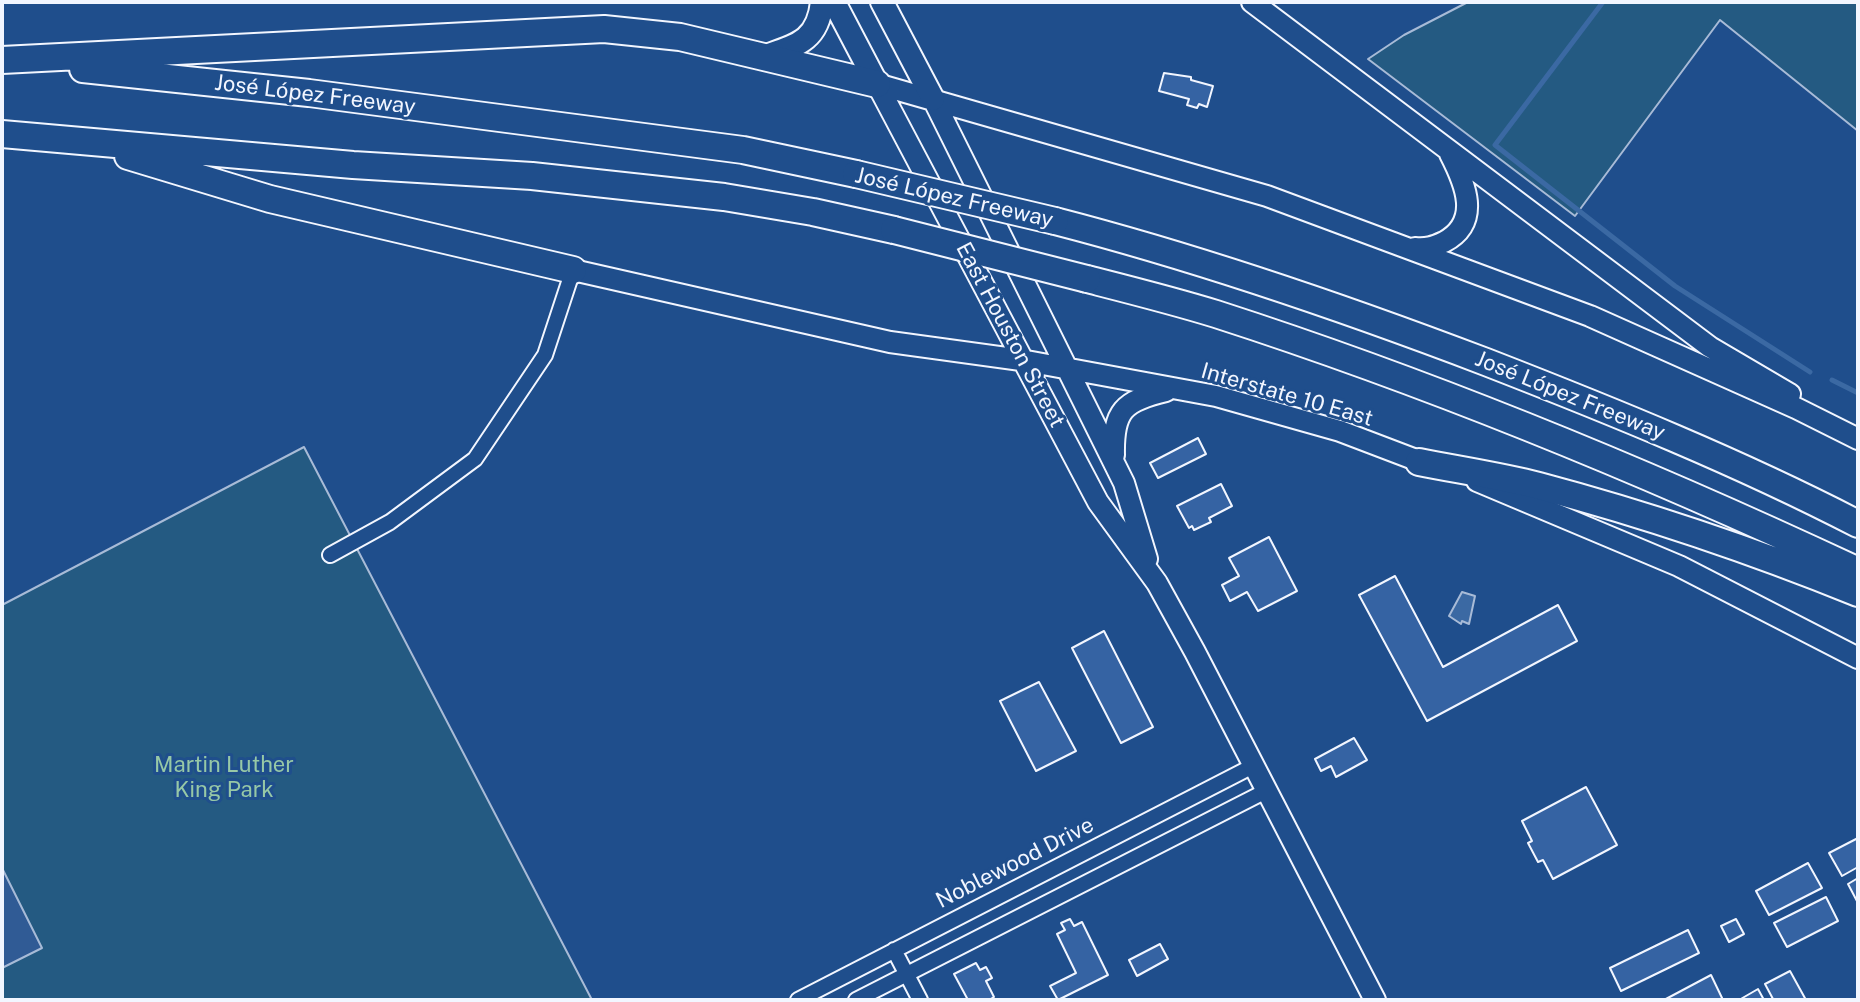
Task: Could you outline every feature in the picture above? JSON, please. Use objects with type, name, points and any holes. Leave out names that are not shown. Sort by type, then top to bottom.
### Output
[{"type":"highway","points":[[2,61],[604,29],[680,37],[877,84]]},
{"type":"highway","name":"José López Freeway","points":[[2,61],[309,93],[743,150],[1055,221],[1153,246],[1355,312],[1626,416],[1858,524]]},
{"type":"highway","name":"José López Freeway","points":[[2,134],[353,165],[532,176],[724,197],[894,230],[1214,313],[1365,365],[1535,428],[1741,516],[1858,571]]},
{"type":"highway","points":[[79,141],[270,199],[573,270]]},
{"type":"highway","points":[[1419,462],[1537,486],[1641,515],[1786,563],[1858,593]]},
{"type":"main road","points":[[766,56],[802,42],[813,33],[822,2]]},
{"type":"main road","name":"East Houston Street","points":[[834,2],[1098,502],[1152,576],[1195,652],[1375,1000]]},
{"type":"main road","name":"East Houston Street","points":[[882,2],[1124,483],[1152,576]]},
{"type":"main road","points":[[1252,2],[1710,347],[1790,394],[1796,408]]},
{"type":"main road","points":[[877,84],[1267,196],[1590,316],[1858,439]]},
{"type":"main road","points":[[1405,247],[1429,249],[1455,236],[1464,224],[1467,194],[1447,147]]},
{"type":"main road","name":"Interstate 10 East","points":[[573,270],[890,342],[1021,360],[1216,396],[1340,431],[1478,481],[1679,566],[1858,658]]},
{"type":"main road","points":[[1114,463],[1113,430],[1118,415],[1125,407],[1145,396],[1172,389]]},
{"type":"street","points":[[330,555],[390,522],[475,459],[545,355],[573,270]]},
{"type":"street","name":"Noblewood Drive","points":[[798,1000],[1253,766]]},
{"type":"street","points":[[856,1000],[1266,791]]},
{"type":"street","points":[[894,950],[920,1000]]},
{"type":"green space","points":[[1468,2],[1858,2],[1858,131],[1720,20],[1575,216],[1368,59],[1404,35]]},
{"type":"green space","name":"Martin Luther King Park","points":[[304,447],[592,1000],[2,1000],[2,605]]},
{"type":"shaded area","points":[[1462,592],[1475,596],[1469,624],[1462,621],[1461,624],[1449,616]]},
{"type":"shaded area","points":[[2,868],[42,948],[2,968]]},
{"type":"building","points":[[1164,73],[1191,77],[1191,80],[1213,86],[1207,107],[1187,105],[1189,99],[1159,91]]},
{"type":"building","points":[[1198,438],[1206,454],[1158,478],[1150,463]]},
{"type":"building","points":[[1221,484],[1232,506],[1209,518],[1211,522],[1194,530],[1192,526],[1189,528],[1177,506]]},
{"type":"building","points":[[1269,537],[1297,591],[1258,611],[1247,592],[1230,601],[1222,585],[1239,576],[1229,558]]},
{"type":"building","points":[[1395,576],[1443,667],[1558,605],[1577,641],[1427,721],[1359,595]]},
{"type":"building","points":[[1104,631],[1153,727],[1121,743],[1072,648]]},
{"type":"building","points":[[1039,682],[1076,751],[1036,771],[1000,701]]},
{"type":"building","points":[[1354,738],[1367,760],[1336,777],[1331,766],[1321,771],[1315,759]]},
{"type":"building","points":[[1586,787],[1617,845],[1553,879],[1543,860],[1538,862],[1528,843],[1532,841],[1522,821]]},
{"type":"building","points":[[1858,838],[1858,867],[1842,876],[1829,853]]},
{"type":"building","points":[[1808,863],[1822,888],[1769,915],[1756,891]]},
{"type":"building","points":[[1858,878],[1858,903],[1848,884]]},
{"type":"building","points":[[1826,897],[1838,921],[1787,947],[1774,923]]},
{"type":"building","points":[[1070,919],[1074,926],[1082,922],[1108,975],[1058,1000],[1050,986],[1076,973],[1057,934],[1065,930],[1061,923]]},
{"type":"building","points":[[1736,919],[1744,934],[1729,942],[1721,926]]},
{"type":"building","points":[[1688,930],[1699,953],[1621,991],[1610,968]]},
{"type":"building","points":[[1160,944],[1168,959],[1137,976],[1129,960]]},
{"type":"building","points":[[976,963],[980,970],[986,967],[992,978],[986,981],[994,997],[989,1000],[968,1000],[954,974]]},
{"type":"building","points":[[1790,971],[1806,1000],[1773,999],[1765,984]]},
{"type":"building","points":[[1711,975],[1723,1000],[1664,1000]]},
{"type":"building","points":[[1758,989],[1764,1000],[1739,1000]]},
{"type":"waterway","points":[[1603,2],[1495,145],[1675,286],[1810,372]]},
{"type":"waterway","points":[[1832,380],[1858,393]]}]
